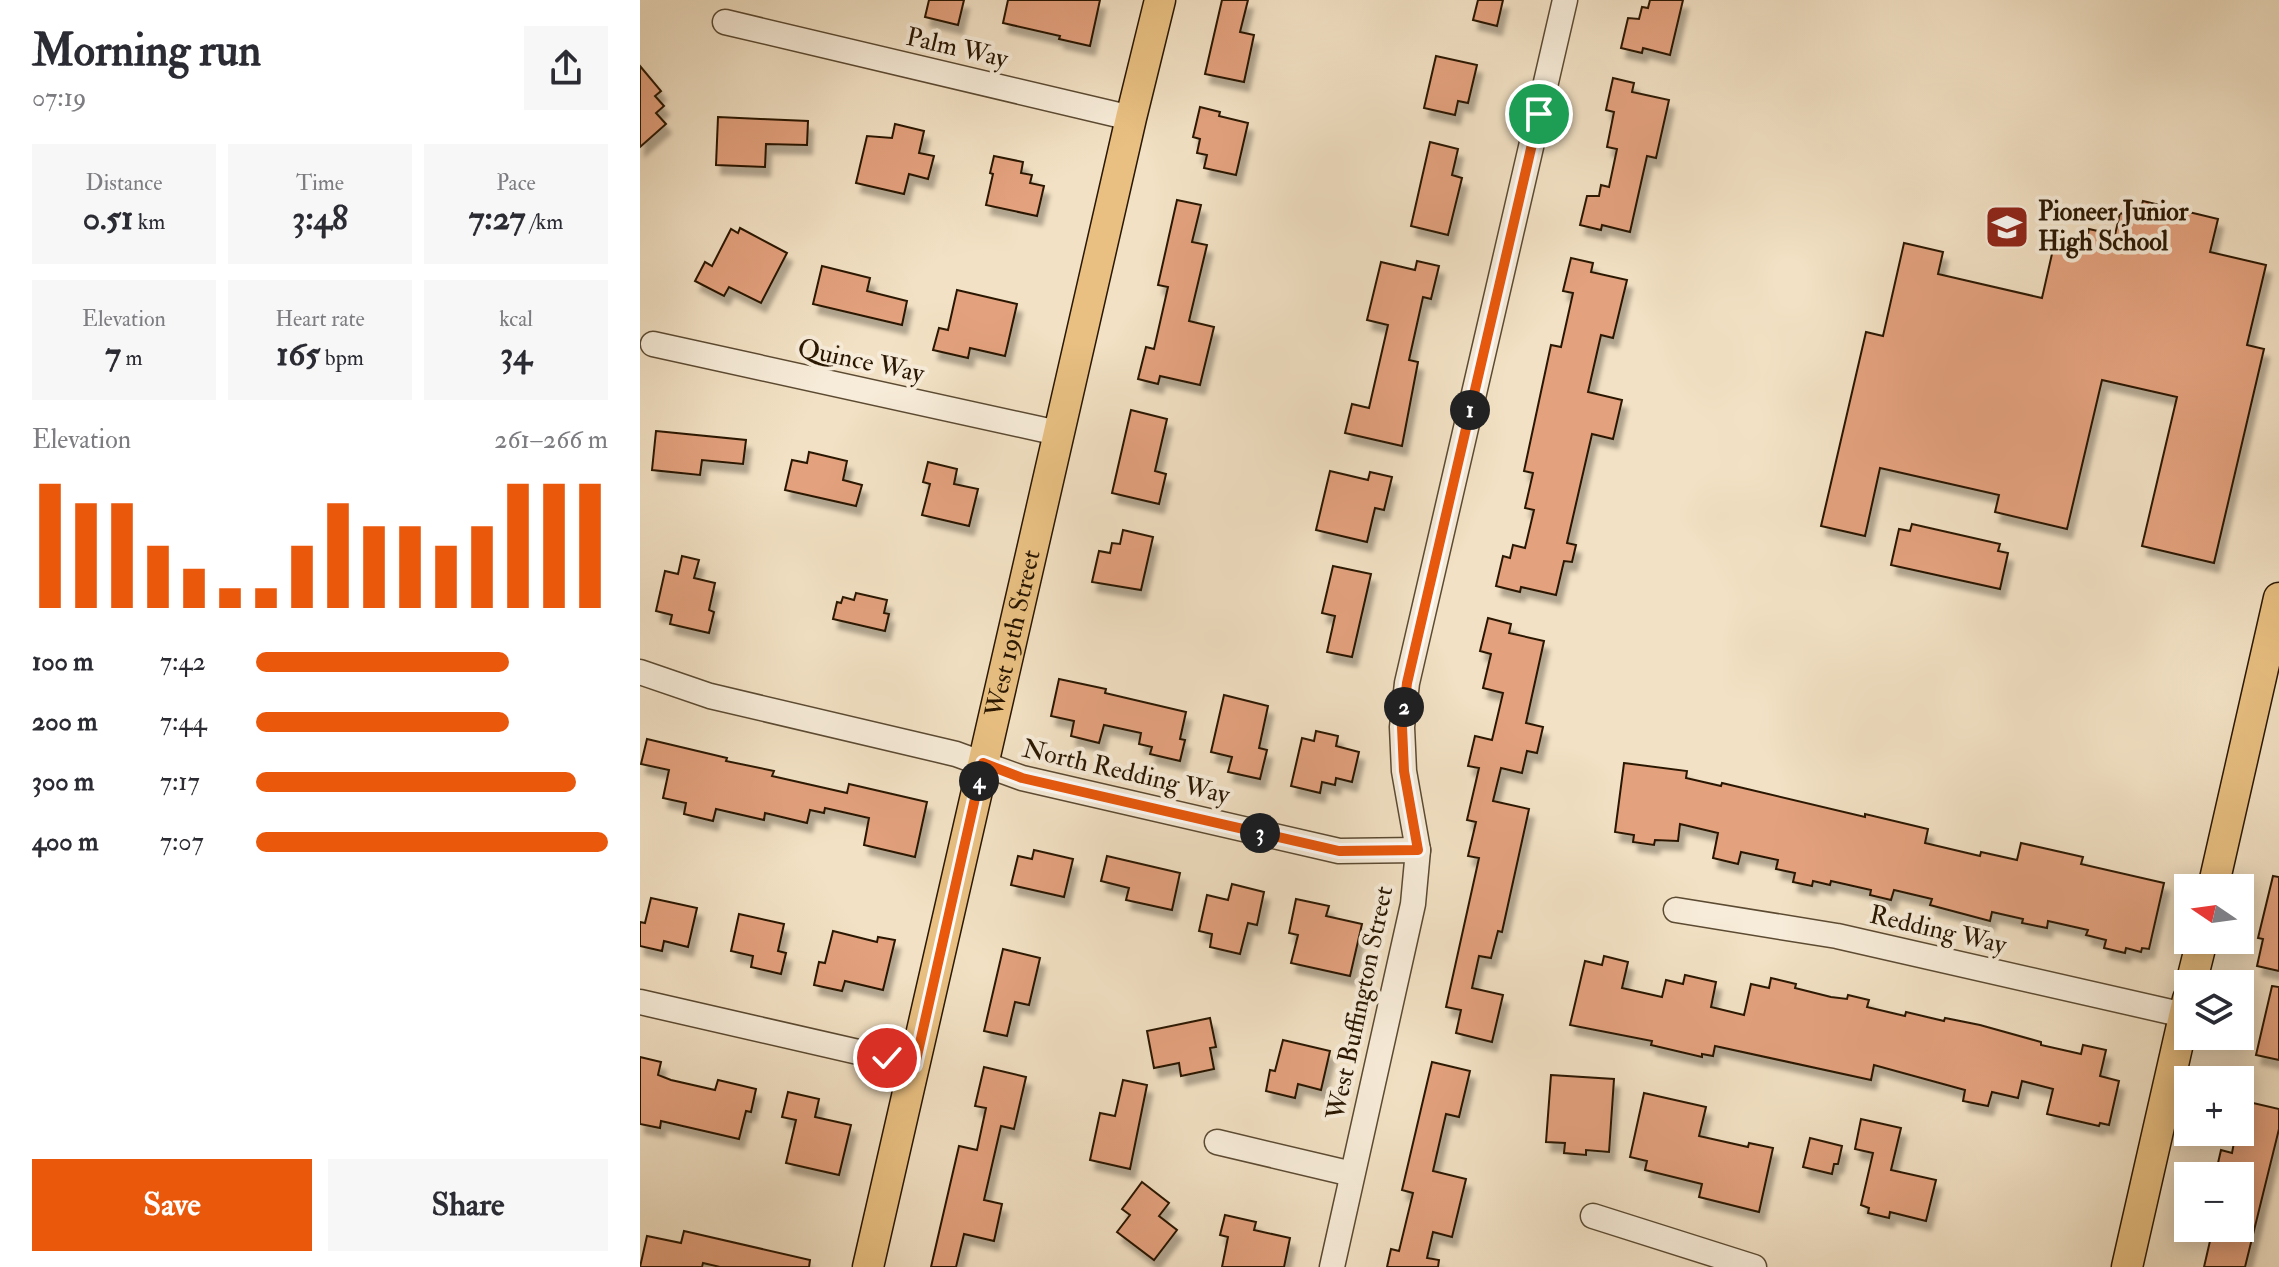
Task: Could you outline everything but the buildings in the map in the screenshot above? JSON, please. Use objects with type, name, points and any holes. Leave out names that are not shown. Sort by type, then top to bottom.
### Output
[{"type":"main road","name":"West 19th Street","points":[[868,1267],[1160,0]]},
{"type":"main road","points":[[2216,874],[2279,598]]},
{"type":"main road","points":[[2127,1267],[2176,1050]]},
{"type":"street","name":"West Buffington Street","points":[[1332,1267],[1413,904],[1418,850],[1404,771],[1402,727],[1407,683],[1565,0]]},
{"type":"street","name":"Palm Way","points":[[725,22],[1131,118]]},
{"type":"street","name":"Quince Way","points":[[653,344],[1058,433]]},
{"type":"street","name":"North Redding Way","points":[[640,672],[710,696],[949,752],[1022,778],[1339,851],[1418,850]]},
{"type":"street","name":"Redding Way","points":[[1676,910],[1837,936],[2174,1005]]},
{"type":"street","points":[[640,1002],[915,1065]]},
{"type":"street","points":[[1217,1142],[1352,1174]]},
{"type":"street","points":[[1593,1216],[1754,1267]]},
{"type":"place","name":"Pioneer Junior High School","points":[[2007,227]]},
{"type":"route","points":[[887,1058],[915,1065],[983,763],[1022,778],[1339,851],[1418,850],[1404,771],[1402,727],[1407,683],[1539,114]]}]
